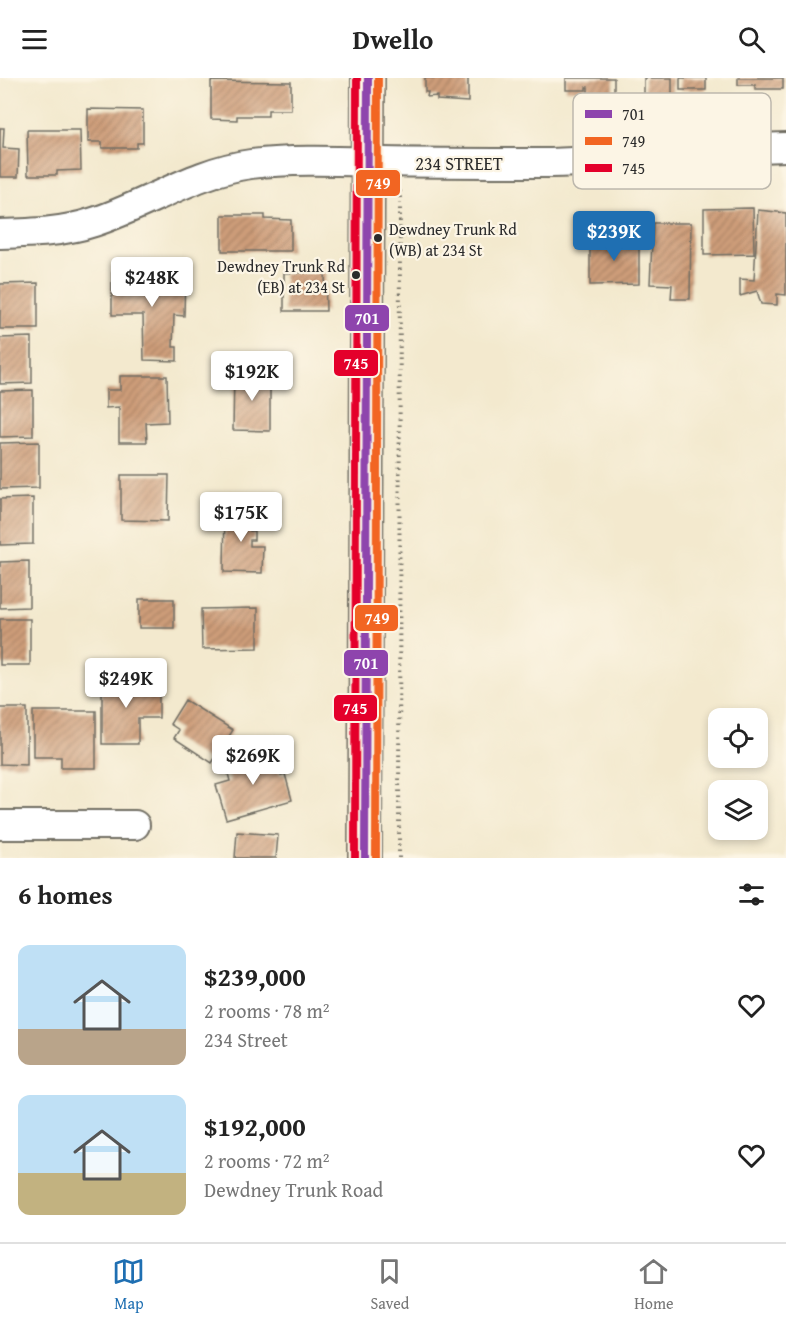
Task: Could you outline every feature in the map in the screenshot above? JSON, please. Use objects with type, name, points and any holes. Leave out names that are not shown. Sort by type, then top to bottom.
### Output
[{"type":"main road","points":[[365,858],[368,78]]},
{"type":"street","name":"234 STREET","points":[[771,148],[786,147]]},
{"type":"street","name":"234 STREET","points":[[0,234],[44,232],[94,222],[183,185],[234,167],[302,160],[573,162]]},
{"type":"street","points":[[0,825],[135,825]]},
{"type":"path","points":[[399,858],[400,188]]},
{"type":"building","points":[[425,78],[468,78],[468,102],[437,100],[437,96],[427,97]]},
{"type":"building","points":[[566,78],[614,78],[614,93],[588,93],[588,87],[586,90],[566,90]]},
{"type":"building","points":[[644,78],[672,78],[672,93],[644,93]]},
{"type":"building","points":[[680,78],[706,78],[706,90],[680,90]]},
{"type":"building","points":[[738,78],[783,78],[783,89],[755,89],[755,85],[738,85]]},
{"type":"building","points":[[211,81],[291,82],[291,110],[268,110],[268,116],[237,116],[237,120],[211,119]]},
{"type":"building","points":[[88,109],[143,110],[143,143],[137,143],[137,148],[102,148],[102,142],[88,142]]},
{"type":"building","points":[[0,128],[4,128],[3,148],[19,149],[18,177],[0,177]]},
{"type":"building","points":[[27,130],[80,130],[81,170],[57,171],[57,175],[28,175]]},
{"type":"building","points":[[753,208],[754,254],[704,255],[704,209]]},
{"type":"building","points":[[758,210],[786,213],[786,295],[777,294],[777,305],[761,304],[757,291],[740,296],[740,279],[754,280]]},
{"type":"building","points":[[222,215],[265,215],[265,219],[291,220],[291,251],[222,251]]},
{"type":"building","points":[[653,223],[691,223],[690,299],[671,299],[672,285],[650,284]]},
{"type":"building","points":[[639,238],[639,284],[590,285],[590,239]]},
{"type":"building","points":[[112,272],[185,273],[184,316],[174,315],[173,347],[177,347],[177,361],[144,360],[143,315],[112,315]]},
{"type":"building","points":[[325,272],[326,311],[284,311],[284,273]]},
{"type":"building","points":[[38,283],[38,329],[0,329],[0,284]]},
{"type":"building","points":[[32,337],[32,383],[0,384],[0,338]]},
{"type":"building","points":[[234,374],[270,374],[270,431],[233,430]]},
{"type":"building","points":[[120,376],[167,376],[168,422],[146,423],[147,442],[119,442],[119,407],[106,408],[106,390],[120,390]]},
{"type":"building","points":[[33,390],[33,436],[0,437],[0,391]]},
{"type":"building","points":[[39,442],[39,488],[0,489],[0,443]]},
{"type":"building","points":[[121,475],[169,475],[168,521],[121,520]]},
{"type":"building","points":[[33,498],[33,544],[0,545],[0,499]]},
{"type":"building","points":[[225,506],[250,506],[250,531],[254,531],[254,540],[250,540],[250,546],[263,546],[262,573],[224,572]]},
{"type":"building","points":[[29,561],[29,607],[0,608],[0,562]]},
{"type":"building","points":[[139,599],[174,599],[174,628],[139,628]]},
{"type":"building","points":[[258,608],[258,648],[202,649],[201,609]]},
{"type":"building","points":[[0,619],[30,619],[30,665],[0,665]]},
{"type":"building","points":[[102,677],[138,677],[138,687],[159,687],[159,718],[138,718],[138,744],[102,744]]},
{"type":"building","points":[[185,700],[233,730],[212,763],[174,738],[179,730],[170,724]]},
{"type":"building","points":[[0,708],[27,708],[27,765],[0,764]]},
{"type":"building","points":[[33,711],[96,711],[96,768],[61,768],[61,757],[33,757]]},
{"type":"building","points":[[273,752],[281,775],[285,774],[292,800],[226,819],[216,785],[230,781],[226,766]]},
{"type":"building","points":[[237,832],[278,835],[276,858],[235,858]]},
{"type":"transit line","name":"745","points":[[355,858],[357,78]]},
{"type":"transit line","name":"701","points":[[365,858],[368,78]]},
{"type":"transit line","name":"749","points":[[376,858],[378,78]]},
{"type":"place","name":"Dewdney Trunk Rd (WB) at 234 St","points":[[378,238]]},
{"type":"place","name":"Dewdney Trunk Rd (EB) at 234 St","points":[[356,275]]}]
